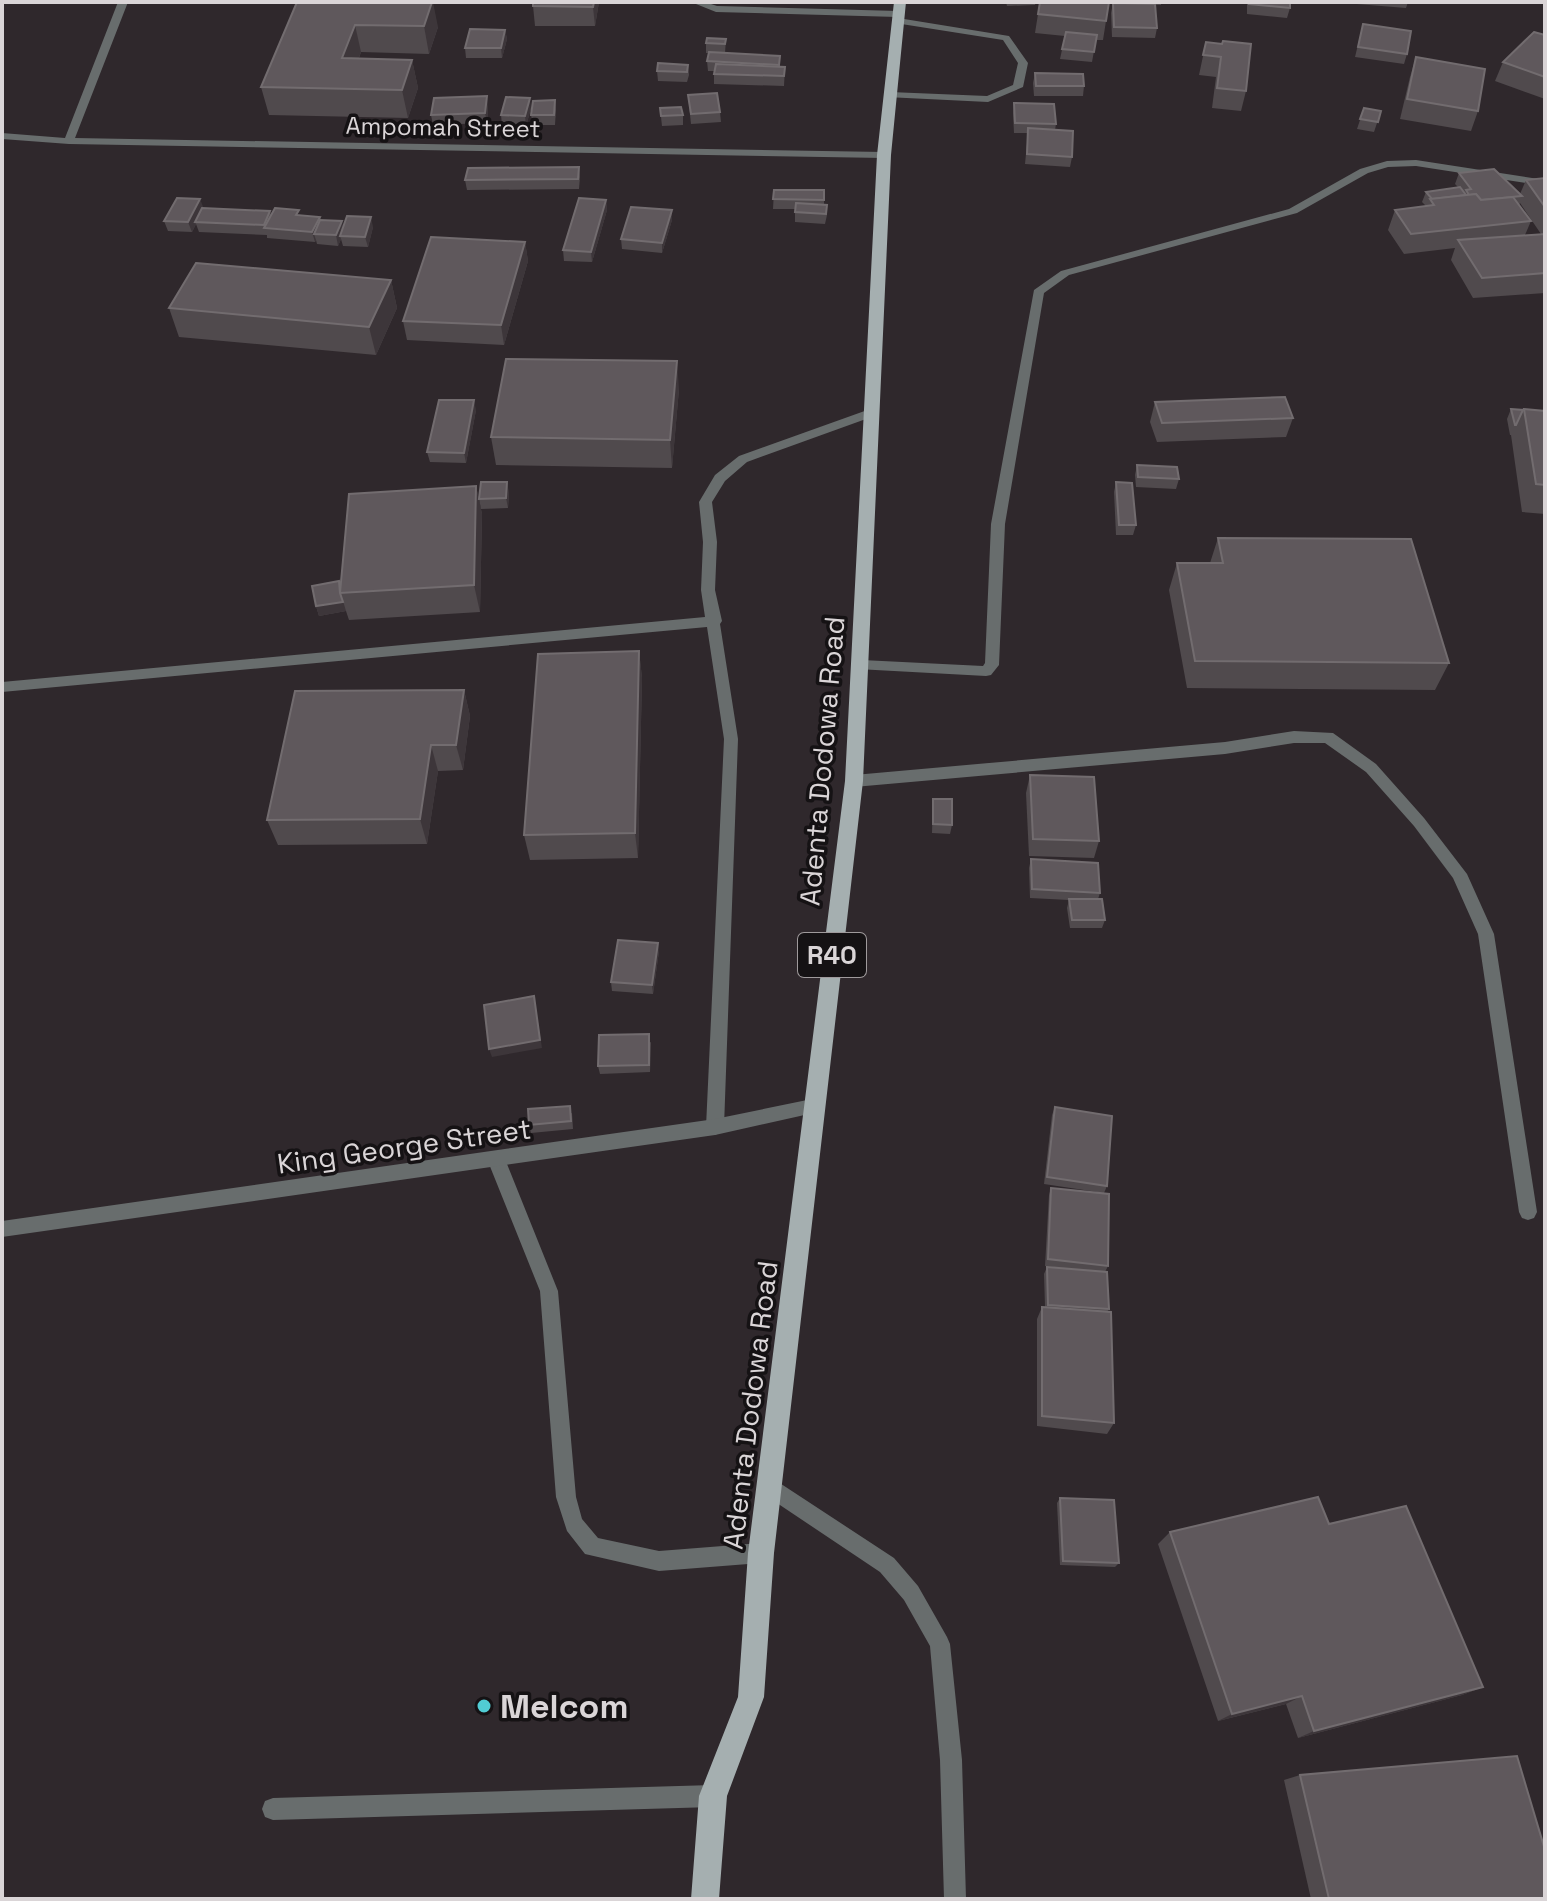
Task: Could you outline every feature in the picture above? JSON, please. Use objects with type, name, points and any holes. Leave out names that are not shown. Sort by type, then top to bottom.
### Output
[{"type":"main road","name":"Adenta Dodowa Road","points":[[705,1899],[713,1796],[751,1697],[761,1553],[812,1107],[854,781],[862,665],[884,155],[899,12]]},
{"type":"street","points":[[69,141],[123,2]]},
{"type":"street","points":[[696,2],[716,9],[899,12],[1006,38],[1023,63],[1018,87],[988,99],[890,95]]},
{"type":"street","name":"Ampomah Street","points":[[2,136],[69,141],[884,155]]},
{"type":"street","points":[[862,665],[986,671],[992,665],[998,524],[1038,292],[1048,283],[1065,273],[1293,211],[1364,171],[1387,164],[1416,163],[1545,183]]},
{"type":"street","points":[[715,1127],[731,739],[708,590],[710,542],[705,502],[720,478],[743,459],[873,412]]},
{"type":"street","points":[[2,687],[715,621]]},
{"type":"street","points":[[854,781],[1225,748],[1294,737],[1328,737],[1371,768],[1419,822],[1459,874],[1486,934],[1528,1212]]},
{"type":"street","name":"King George Street","points":[[2,1229],[715,1127],[812,1107]]},
{"type":"street","points":[[496,1159],[549,1291],[566,1497],[574,1524],[592,1547],[659,1561],[761,1553]]},
{"type":"street","points":[[769,1486],[887,1565],[911,1593],[940,1644],[951,1760],[955,1899]]},
{"type":"street","points":[[273,1809],[713,1796]]},
{"type":"building","points":[[297,2],[432,2],[424,26],[355,25],[342,58],[412,60],[402,90],[261,87]]},
{"type":"building","points":[[533,2],[594,2],[593,7],[533,6]]},
{"type":"building","points":[[1040,2],[1109,2],[1106,21],[1038,14]]},
{"type":"building","points":[[1290,2],[1290,8],[1249,4]]},
{"type":"building","points":[[1113,3],[1155,4],[1157,28],[1114,27]]},
{"type":"building","points":[[1363,24],[1411,31],[1407,54],[1358,47]]},
{"type":"building","points":[[470,29],[505,30],[501,48],[465,48]]},
{"type":"building","points":[[1066,32],[1097,35],[1094,52],[1062,49]]},
{"type":"building","points":[[1534,32],[1545,35],[1545,77],[1503,62]]},
{"type":"building","points":[[707,38],[726,39],[725,44],[706,43]]},
{"type":"building","points":[[1223,41],[1251,44],[1246,91],[1217,88],[1221,57],[1203,55],[1206,42],[1222,44]]},
{"type":"building","points":[[709,52],[780,56],[779,65],[707,61]]},
{"type":"building","points":[[1416,57],[1485,69],[1478,111],[1407,99]]},
{"type":"building","points":[[658,63],[688,65],[687,72],[657,71]]},
{"type":"building","points":[[716,64],[785,67],[784,76],[714,74]]},
{"type":"building","points":[[1035,73],[1083,74],[1084,86],[1036,86]]},
{"type":"building","points":[[717,93],[720,112],[691,114],[688,95]]},
{"type":"building","points":[[487,96],[485,113],[431,115],[434,98]]},
{"type":"building","points":[[506,97],[530,98],[525,116],[501,115]]},
{"type":"building","points":[[555,100],[554,115],[531,115],[533,101]]},
{"type":"building","points":[[1014,103],[1054,104],[1056,124],[1015,123]]},
{"type":"building","points":[[681,107],[683,115],[661,116],[660,108]]},
{"type":"building","points":[[1364,108],[1381,111],[1378,122],[1360,119]]},
{"type":"building","points":[[1028,128],[1073,131],[1072,157],[1027,154]]},
{"type":"building","points":[[579,167],[578,179],[465,180],[468,168]]},
{"type":"building","points":[[1494,169],[1522,196],[1481,200],[1476,194],[1469,195],[1466,190],[1471,189],[1459,173]]},
{"type":"building","points":[[1545,178],[1545,207],[1526,180]]},
{"type":"building","points":[[1460,187],[1466,195],[1432,199],[1426,192]]},
{"type":"building","points":[[774,190],[824,190],[824,200],[773,199]]},
{"type":"building","points":[[1476,194],[1481,200],[1513,197],[1531,221],[1411,234],[1395,210],[1434,205],[1430,199]]},
{"type":"building","points":[[177,198],[200,199],[188,222],[164,221]]},
{"type":"building","points":[[579,198],[606,200],[591,252],[563,250]]},
{"type":"building","points":[[796,203],[827,205],[826,214],[795,212]]},
{"type":"building","points":[[631,207],[672,210],[662,243],[621,239]]},
{"type":"building","points":[[202,208],[270,211],[264,225],[195,222]]},
{"type":"building","points":[[275,208],[299,210],[296,215],[320,217],[312,232],[264,228]]},
{"type":"building","points":[[347,216],[371,217],[365,237],[340,236]]},
{"type":"building","points":[[320,220],[342,221],[336,235],[314,234]]},
{"type":"building","points":[[1545,234],[1545,273],[1482,278],[1458,240]]},
{"type":"building","points":[[431,237],[525,242],[501,325],[403,321]]},
{"type":"building","points":[[196,263],[391,280],[369,327],[169,308]]},
{"type":"building","points":[[506,359],[677,361],[670,440],[491,437]]},
{"type":"building","points":[[1285,397],[1293,418],[1162,423],[1155,402]]},
{"type":"building","points":[[439,400],[474,400],[464,453],[427,452]]},
{"type":"building","points":[[1511,409],[1523,410],[1516,425],[1515,425]]},
{"type":"building","points":[[1524,409],[1545,411],[1545,485],[1536,484]]},
{"type":"building","points":[[1137,465],[1177,467],[1179,479],[1138,477]]},
{"type":"building","points":[[481,482],[507,482],[506,498],[479,499]]},
{"type":"building","points":[[1116,482],[1132,483],[1136,525],[1119,525]]},
{"type":"building","points":[[476,486],[474,585],[340,593],[349,494]]},
{"type":"building","points":[[1218,538],[1411,539],[1449,663],[1195,661],[1177,563],[1223,563]]},
{"type":"building","points":[[339,581],[343,602],[316,606],[312,586]]},
{"type":"building","points":[[639,651],[635,833],[524,835],[538,654]]},
{"type":"building","points":[[464,690],[456,745],[431,745],[420,819],[267,820],[295,691]]},
{"type":"building","points":[[1030,775],[1094,777],[1099,841],[1033,839]]},
{"type":"building","points":[[933,799],[952,799],[952,825],[933,824]]},
{"type":"building","points":[[1031,859],[1098,863],[1100,893],[1032,889]]},
{"type":"building","points":[[1069,899],[1102,899],[1105,920],[1072,920]]},
{"type":"building","points":[[618,940],[658,943],[652,985],[611,982]]},
{"type":"building","points":[[534,996],[540,1040],[489,1049],[484,1005]]},
{"type":"building","points":[[649,1034],[649,1065],[598,1066],[599,1035]]},
{"type":"building","points":[[570,1106],[571,1121],[529,1125],[528,1109]]},
{"type":"building","points":[[1055,1107],[1112,1116],[1107,1186],[1047,1177]]},
{"type":"building","points":[[1051,1188],[1109,1194],[1108,1266],[1048,1259]]},
{"type":"building","points":[[1047,1267],[1107,1272],[1109,1309],[1048,1305]]},
{"type":"building","points":[[1042,1307],[1111,1312],[1114,1423],[1042,1416]]},
{"type":"building","points":[[1318,1497],[1329,1524],[1406,1506],[1483,1687],[1314,1731],[1302,1696],[1232,1714],[1170,1532]]},
{"type":"building","points":[[1060,1498],[1114,1500],[1119,1563],[1063,1561]]},
{"type":"building","points":[[1517,1756],[1545,1850],[1545,1899],[1329,1899],[1300,1775]]},
{"type":"place","name":"Melcom","points":[[484,1706]]}]
